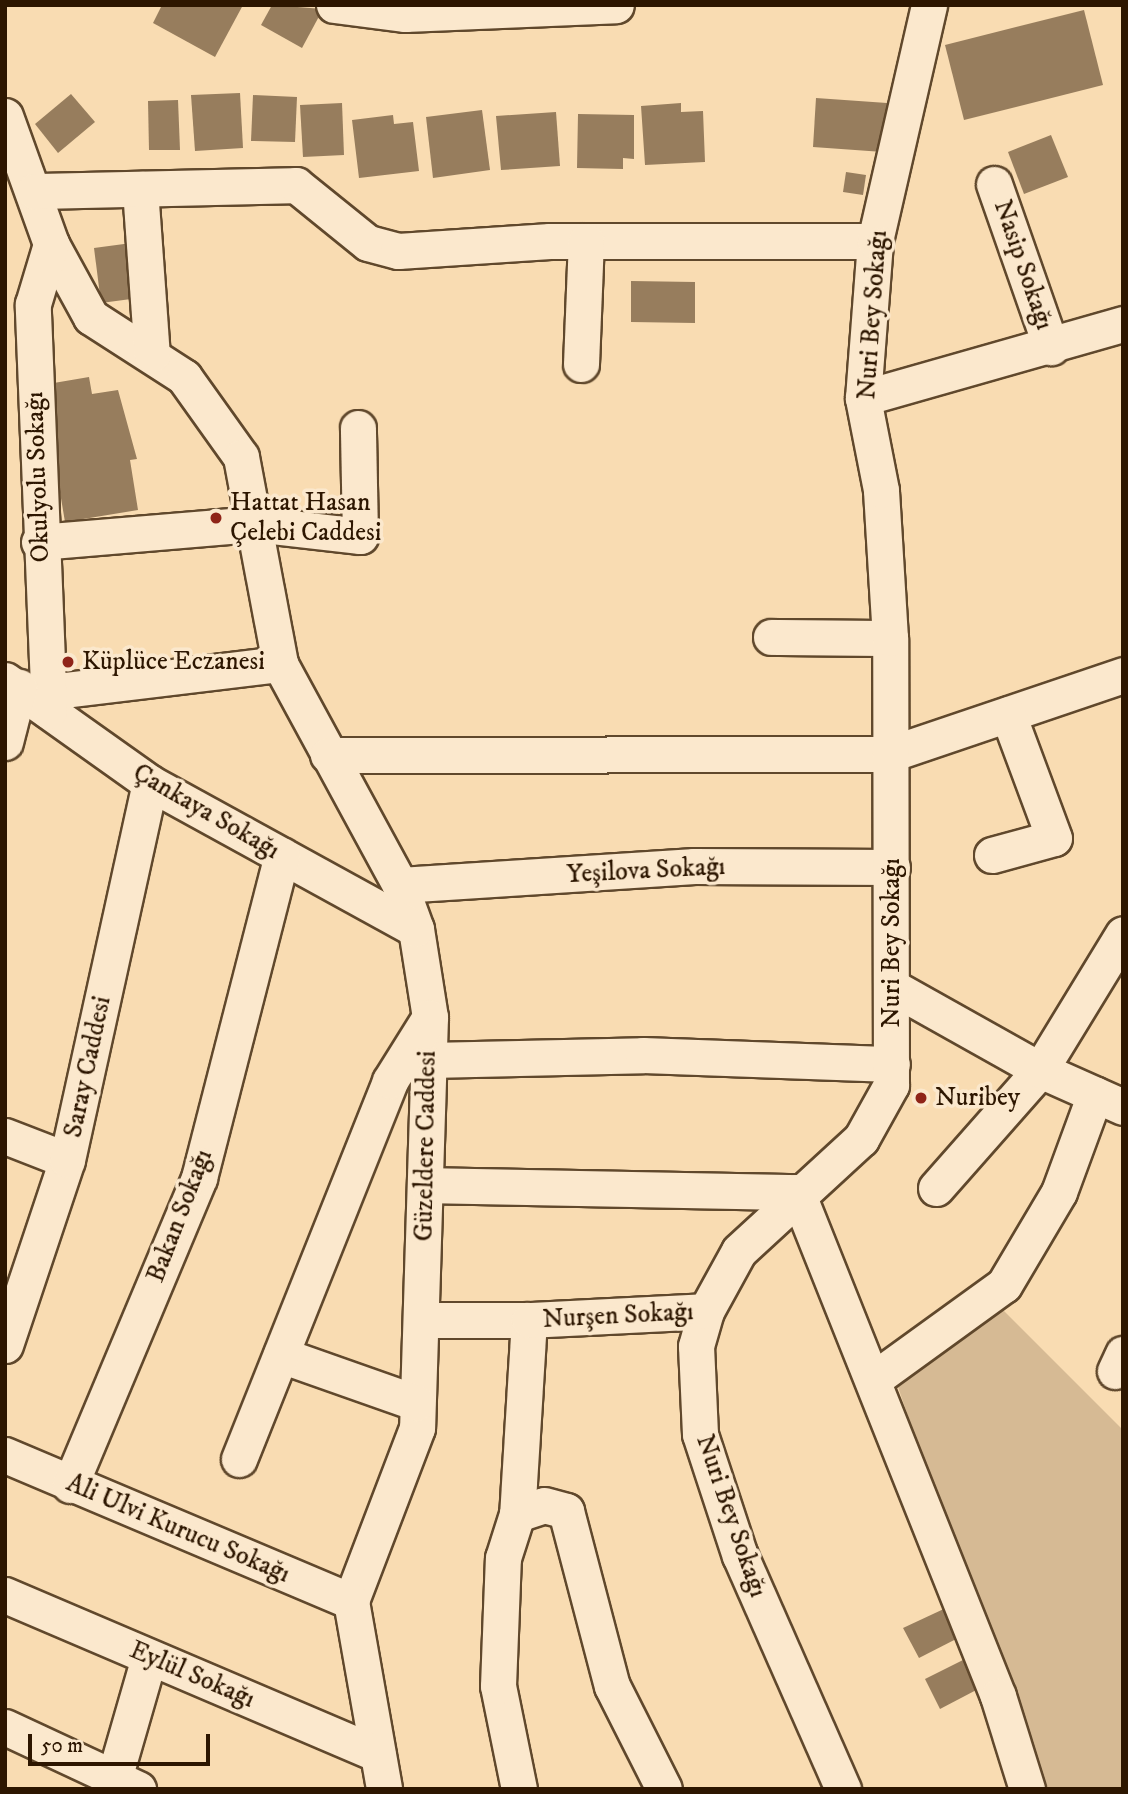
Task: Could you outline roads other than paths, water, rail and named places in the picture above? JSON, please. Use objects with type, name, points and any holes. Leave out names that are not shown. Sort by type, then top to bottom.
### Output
[{"type":"street","points":[[334,5],[405,14],[615,5]]},
{"type":"street","name":"Nuri Bey Sokağı","points":[[843,1789],[740,1556],[700,1433],[696,1346],[706,1311],[739,1251],[797,1192],[862,1139],[891,1085],[894,988],[890,638],[881,490],[863,398],[875,241],[929,5]]},
{"type":"street","name":"Güzeldere Caddesi","points":[[5,116],[51,244],[91,317],[184,377],[240,457],[280,664],[400,885],[416,929],[430,1017],[417,1428],[351,1601]]},
{"type":"street","name":"Nasip Sokağı","points":[[994,184],[1051,346]]},
{"type":"street","points":[[34,191],[296,185],[368,243],[398,251],[586,241],[875,241]]},
{"type":"street","points":[[140,189],[152,355]]},
{"type":"street","points":[[581,364],[586,241]]},
{"type":"street","name":"Okulyolu Sokağı","points":[[5,741],[30,692],[38,542],[33,304],[51,244]]},
{"type":"street","points":[[863,398],[1123,324]]},
{"type":"street","points":[[38,542],[255,524],[360,537],[358,428]]},
{"type":"street","points":[[771,637],[890,638]]},
{"type":"street","points":[[30,692],[280,664]]},
{"type":"street","points":[[328,755],[890,754],[1123,675]]},
{"type":"street","name":"Çankaya Sokağı","points":[[30,692],[150,783],[416,929]]},
{"type":"street","points":[[992,855],[1054,838],[1008,714]]},
{"type":"street","name":"Saray Caddesi","points":[[5,1346],[16,1277],[67,1160],[150,783]]},
{"type":"street","name":"Bakan Sokağı","points":[[69,1485],[199,1178],[282,855]]},
{"type":"street","name":"Yeşilova Sokağı","points":[[400,885],[694,866],[892,867]]},
{"type":"street","points":[[936,1188],[1040,1070],[1123,934]]},
{"type":"street","points":[[874,1379],[1004,1285],[1109,1100],[1040,1070],[894,988]]},
{"type":"street","points":[[239,1460],[390,1081],[430,1017]]},
{"type":"street","points":[[429,1060],[643,1055],[892,1065]]},
{"type":"street","points":[[5,1136],[67,1160]]},
{"type":"street","points":[[426,1185],[797,1192],[874,1379],[998,1696],[1027,1789]]},
{"type":"street","name":"Nurşen Sokağı","points":[[421,1320],[529,1320],[706,1311]]},
{"type":"street","points":[[519,1789],[498,1686],[503,1558],[517,1514],[529,1320]]},
{"type":"street","points":[[281,1355],[417,1403]]},
{"type":"street","name":"Ali Ulvi Kurucu Sokağı","points":[[5,1455],[69,1485],[351,1601]]},
{"type":"street","points":[[517,1514],[544,1505],[566,1511],[612,1686],[664,1789]]},
{"type":"street","name":"Eylül Sokağı","points":[[5,1595],[378,1754]]},
{"type":"street","points":[[351,1601],[384,1789]]},
{"type":"street","points":[[5,1727],[121,1785],[149,1657]]},
{"type":"place","name":"Hattat Hasan Çelebi Caddesi","points":[[216,518]]},
{"type":"place","name":"Küplüce Eczanesi","points":[[68,662]]},
{"type":"place","name":"Nuribey","points":[[921,1098]]}]
